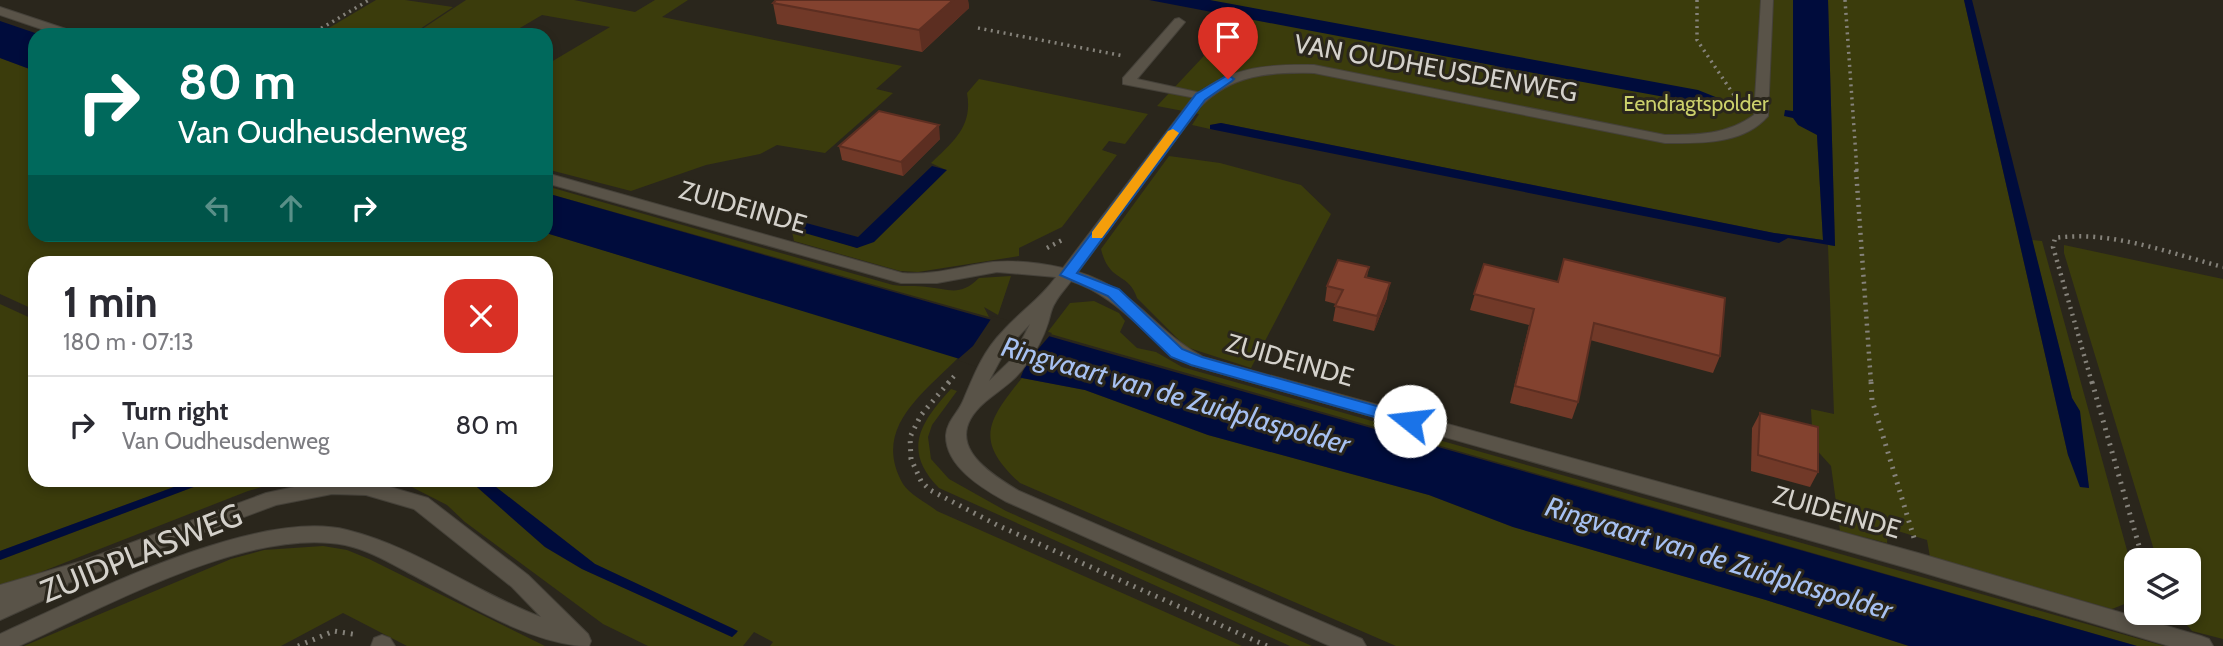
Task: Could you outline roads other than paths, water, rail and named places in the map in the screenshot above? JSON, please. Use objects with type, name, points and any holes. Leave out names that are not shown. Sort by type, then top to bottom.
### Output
[{"type":"street","name":"VAN OUDHEUSDENWEG","points":[[971,404],[982,370],[1019,323],[1045,304],[1201,97],[1213,86],[1237,75],[1279,68],[1314,69],[1665,139],[1719,137],[1749,127],[1761,116],[1767,0]]},
{"type":"street","points":[[0,10],[51,28]]},
{"type":"street","points":[[1179,22],[1128,81],[1201,97]]},
{"type":"street","name":"ZUIDEINDE","points":[[553,180],[901,278],[928,279],[997,267],[1025,267],[1068,275],[1114,293],[1177,353],[1197,361],[1918,562],[2201,646]]},
{"type":"street","name":"VAN OUDHEUSDENWEG","points":[[1045,304],[1040,329],[1006,377],[971,404],[962,416],[959,446],[964,462],[979,477],[1012,496],[1354,646]]},
{"type":"street","name":"ZUIDPLASWEG","points":[[0,594],[86,569],[273,498],[327,487]]},
{"type":"street","name":"ZUIDPLASWEG","points":[[349,487],[366,488],[421,503],[520,581],[585,644]]},
{"type":"street","name":"ZUIDPLASWEG","points":[[0,644],[218,553],[270,537],[310,534],[344,537],[387,553],[488,604],[585,644]]},
{"type":"street","name":"ZUIDPLASWEG","points":[[0,611],[86,569]]},
{"type":"water","points":[[1149,0],[1210,0],[1698,90],[1718,98],[1718,103],[1703,104],[1511,69],[1506,71],[1500,84],[1494,86],[1498,68],[1496,66]]},
{"type":"water","points":[[1793,0],[1828,0],[1835,246],[1788,238],[1779,243],[1210,129],[1210,125],[1221,123],[1774,233],[1823,240],[1817,135],[1798,125],[1793,118],[1784,116],[1785,110],[1793,111]]},
{"type":"water","points":[[1964,0],[1972,0],[2072,398],[2080,411],[2089,488],[2080,487],[2068,455]]},
{"type":"water","points":[[0,21],[28,31],[28,68],[0,58]]},
{"type":"water","points":[[932,166],[947,170],[874,242],[857,248],[794,230],[790,224],[795,220],[858,237]]},
{"type":"water","name":"Ringvaart van de Zuidplaspolder","points":[[553,195],[2137,646],[1909,646],[1766,600],[1513,527],[1429,495],[1208,435],[1085,390],[1022,378],[553,235]]},
{"type":"water","points":[[174,487],[193,487],[0,560],[0,551]]},
{"type":"water","points":[[477,487],[496,487],[595,564],[738,631],[732,637],[582,569],[545,547]]},
{"type":"park label","name":"Eendragtspolder","points":[[1696,104]]}]
